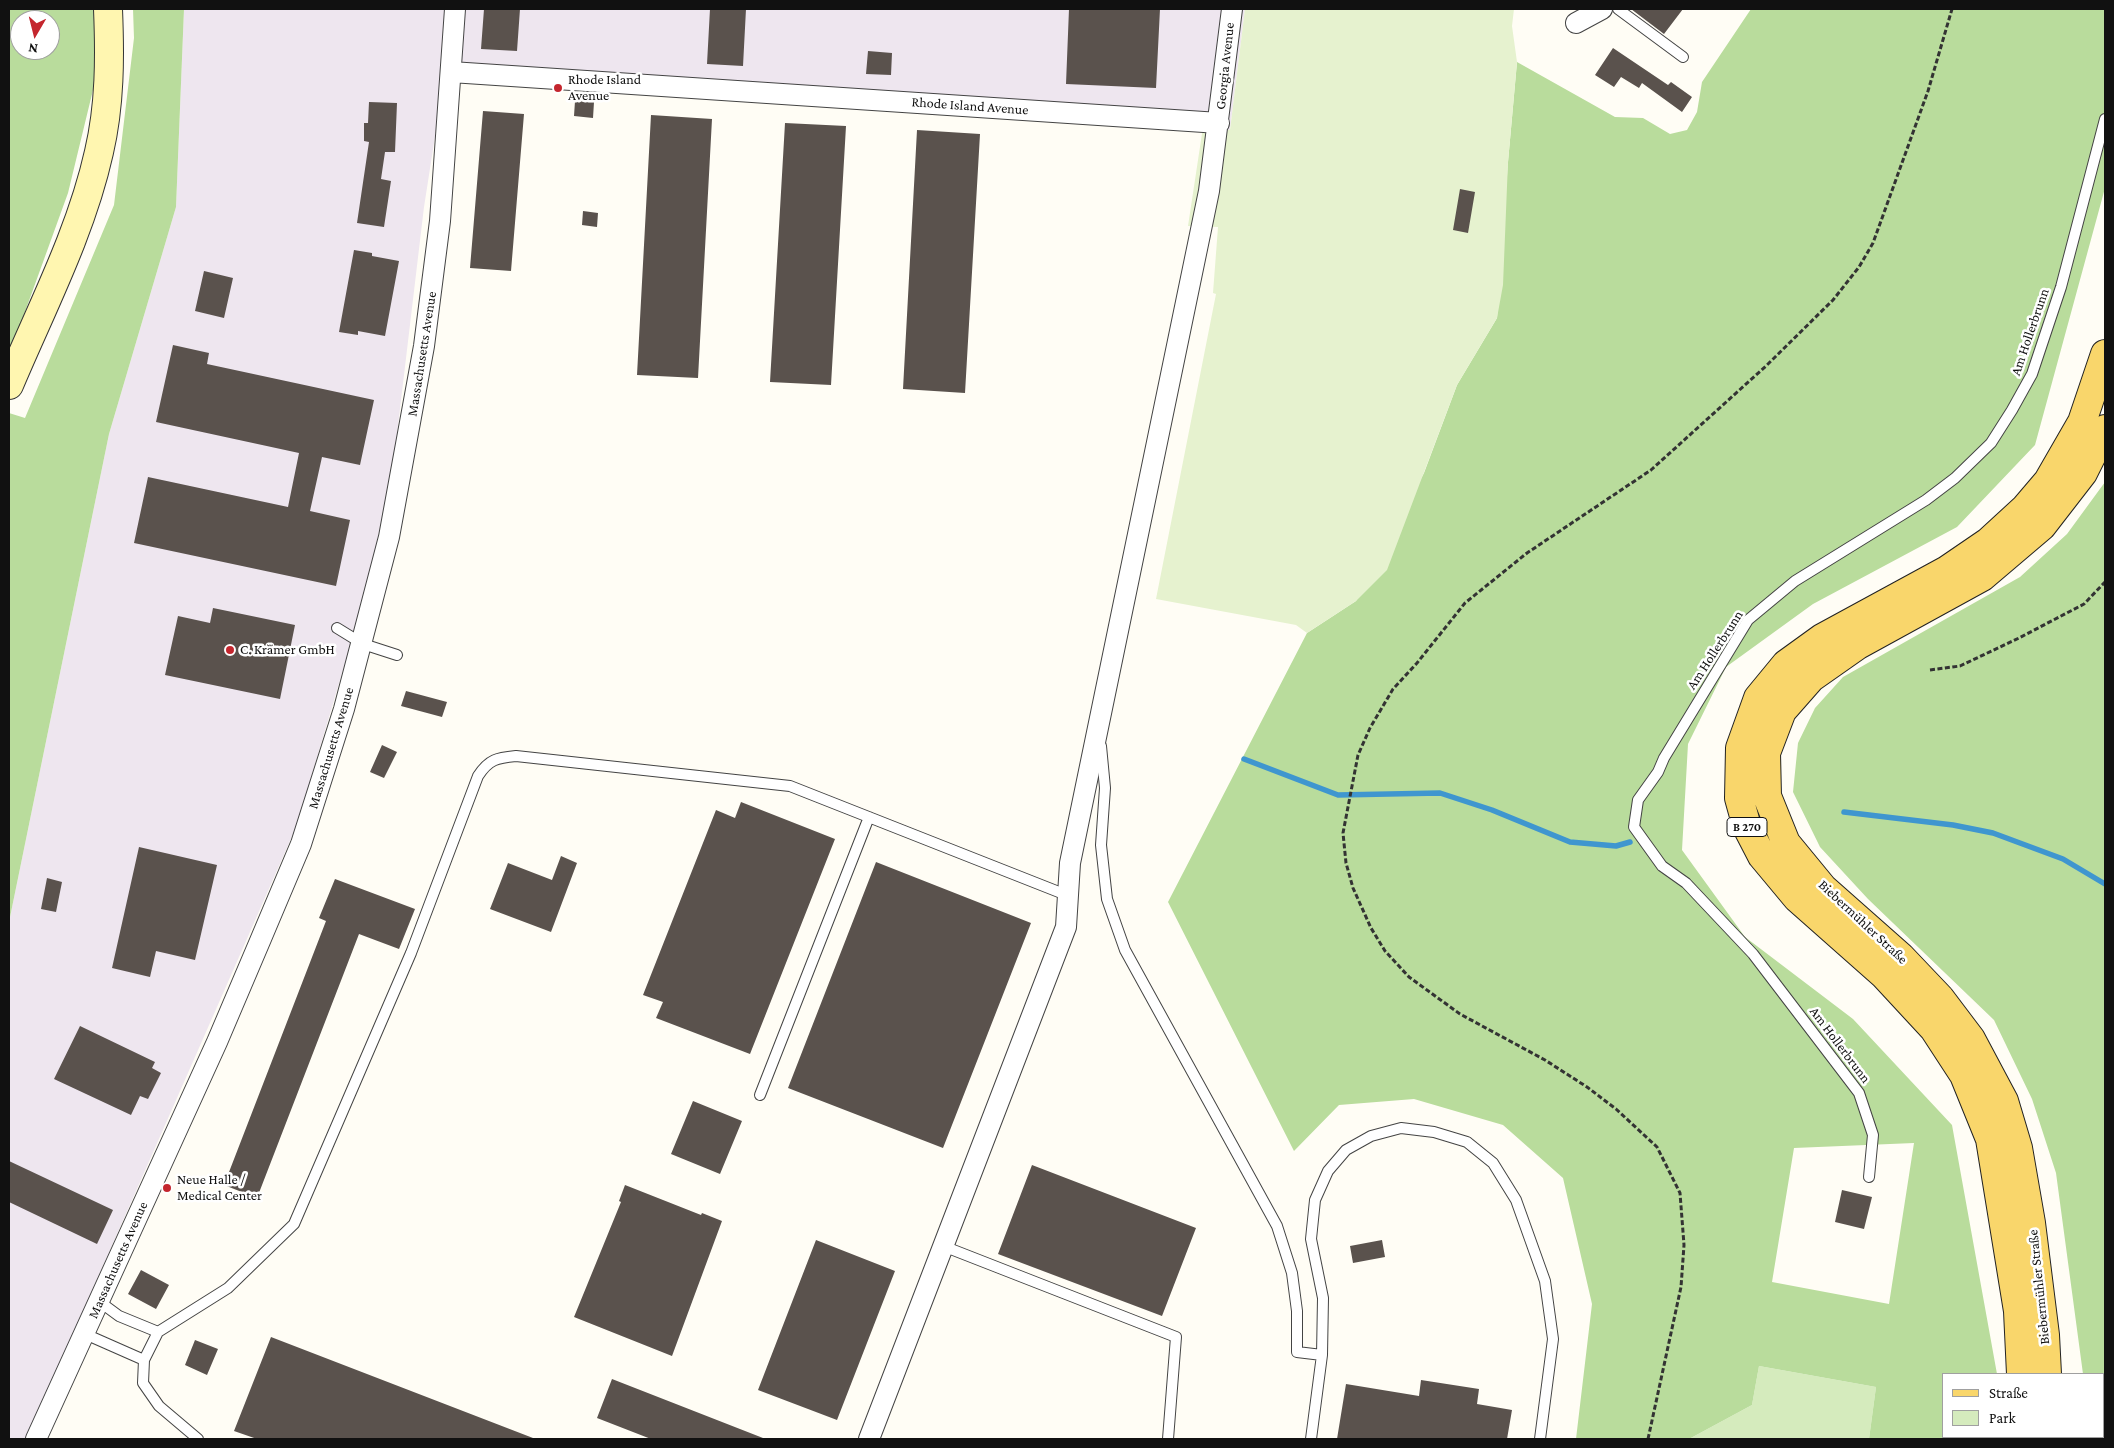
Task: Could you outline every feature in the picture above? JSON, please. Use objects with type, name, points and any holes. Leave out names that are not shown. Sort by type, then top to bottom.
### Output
[{"type":"main road","points":[[9,385],[75,232],[100,151],[109,67],[108,9]]},
{"type":"main road","name":"B 270","points":[[2021,1373],[2018,1311],[1990,1139],[1964,1075],[1934,1030],[1890,982],[1797,898],[1762,856],[1747,827],[1739,798],[1740,748],[1758,698],[1786,664],[1822,638],[1955,564],[1988,542],[2025,508],[2048,481],[2082,422],[2105,354]]},
{"type":"main road","name":"Biebermühler Straße","points":[[2047,1373],[2045,1335],[2031,1223],[2018,1148],[2004,1102],[1971,1039],[1940,998],[1901,957],[1823,888],[1786,844],[1766,796],[1766,753],[1782,711],[1811,678],[1858,645],[1982,577],[2042,526],[2083,473],[2105,429]]},
{"type":"street","name":"Massachusetts Avenue","points":[[36,1439],[217,1042],[301,844],[323,781],[362,644],[389,537],[424,346],[440,221],[455,9]]},
{"type":"street","name":"Georgia Avenue","points":[[869,1439],[1066,927],[1070,863],[1209,191],[1232,9]]},
{"type":"street","points":[[1576,23],[1602,9]]},
{"type":"street","name":"Rhode Island Avenue","points":[[451,72],[1219,123]]},
{"type":"lane","points":[[1618,9],[1683,56]]},
{"type":"lane","name":"Am Hollerbrunn","points":[[1869,1177],[1873,1135],[1859,1092],[1753,954],[1686,883],[1662,866],[1634,827],[1638,800],[1658,772],[1664,758],[1748,620],[1794,581],[1926,500],[1955,478],[1991,443],[2032,374],[2061,287],[2105,119]]},
{"type":"lane","points":[[337,628],[362,644],[396,655]]},
{"type":"lane","points":[[1098,723],[1105,788],[1102,854],[1107,899],[1125,950],[1277,1226],[1292,1273],[1297,1311],[1297,1352],[1322,1355]]},
{"type":"lane","points":[[198,1439],[159,1406],[143,1383],[144,1360],[158,1332],[228,1288],[294,1224],[410,953],[478,776],[486,764],[500,758],[516,756],[790,786],[1069,896]]},
{"type":"lane","points":[[760,1095],[869,817]]},
{"type":"lane","points":[[1311,1439],[1322,1355],[1323,1298],[1311,1239],[1315,1200],[1328,1171],[1346,1150],[1371,1136],[1401,1128],[1434,1132],[1467,1142],[1493,1163],[1516,1200],[1545,1281],[1553,1339],[1540,1439]]},
{"type":"lane","points":[[943,1246],[1176,1337],[1168,1439]]},
{"type":"lane","points":[[100,1302],[118,1316],[158,1332]]},
{"type":"lane","points":[[85,1334],[144,1360]]},
{"type":"path","points":[[1648,1439],[1681,1287],[1684,1245],[1680,1192],[1657,1147],[1616,1109],[1587,1087],[1545,1060],[1460,1014],[1409,977],[1385,951],[1371,928],[1353,888],[1346,863],[1343,833],[1358,755],[1370,728],[1393,689],[1466,603],[1527,553],[1651,470],[1766,366],[1833,300],[1859,267],[1873,243],[1928,91],[1952,9]]},
{"type":"path","points":[[1930,670],[1960,666],[2019,638],[2084,604],[2105,582]]},
{"type":"shaded area","points":[[184,9],[1245,9],[1230,130],[446,66],[424,207],[394,459],[367,589],[297,825],[27,1439],[9,1439],[9,922],[109,434],[176,207]]},
{"type":"green space","points":[[9,9],[97,9],[100,61],[68,193],[9,356]]},
{"type":"green space","points":[[133,9],[184,9],[176,207],[109,434],[9,922],[9,413],[25,418],[114,205],[134,38]]},
{"type":"green space","points":[[1245,9],[1514,9],[1512,26],[1517,62],[1508,162],[1503,285],[1497,318],[1457,385],[1387,570],[1356,601],[1307,633],[1296,625],[1156,599],[1216,294],[1213,293],[1218,227],[1188,226],[1203,127],[1230,130]]},
{"type":"green space","points":[[1751,9],[2105,9],[2105,188],[2035,445],[1957,527],[1813,604],[1726,667],[1688,744],[1682,850],[1745,937],[1853,1019],[1952,1125],[1997,1373],[1942,1373],[1942,1438],[2008,1439],[1869,1439],[1876,1387],[1759,1366],[1752,1405],[1689,1439],[1576,1439],[1592,1304],[1563,1178],[1503,1125],[1414,1099],[1339,1105],[1294,1151],[1168,902],[1307,633],[1356,601],[1424,473],[1457,385],[1497,318],[1517,62],[1615,117],[1643,118],[1670,134],[1687,130],[1697,112],[1702,82]],"holes":[[[1914,1143],[1889,1304],[1772,1282],[1794,1148]]]},
{"type":"green space","points":[[2105,482],[2105,1439],[2089,1439],[2104,1438],[2104,1373],[2083,1373],[2056,1173],[2032,1099],[1994,1020],[1868,899],[1820,847],[1793,792],[1798,743],[1815,708],[1843,677],[2020,577],[2067,534]]},
{"type":"green space","points":[[1759,1366],[1876,1387],[1869,1439],[1689,1439],[1752,1405]]},
{"type":"building","points":[[484,9],[520,9],[517,51],[481,49]]},
{"type":"building","points":[[710,9],[746,9],[743,66],[707,64]]},
{"type":"building","points":[[1069,9],[1160,9],[1156,88],[1066,84]]},
{"type":"building","points":[[1631,9],[1683,9],[1664,34]]},
{"type":"building","points":[[1613,48],[1668,85],[1671,82],[1692,97],[1682,112],[1642,83],[1639,88],[1621,77],[1614,87],[1595,75]]},
{"type":"building","points":[[868,51],[892,53],[891,75],[866,74]]},
{"type":"building","points":[[575,101],[594,102],[593,118],[574,116]]},
{"type":"building","points":[[369,102],[397,103],[395,152],[385,152],[381,179],[391,181],[384,227],[357,223],[369,142],[364,141],[364,123],[368,123]]},
{"type":"building","points":[[483,111],[524,114],[511,271],[470,268]]},
{"type":"building","points":[[651,115],[712,119],[698,378],[637,375]]},
{"type":"building","points":[[785,123],[846,126],[831,385],[770,382]]},
{"type":"building","points":[[917,130],[980,134],[965,393],[903,389]]},
{"type":"building","points":[[1460,189],[1475,192],[1468,233],[1453,230]]},
{"type":"building","points":[[583,211],[598,213],[597,227],[582,225]]},
{"type":"building","points":[[354,250],[372,253],[372,256],[399,261],[385,336],[358,331],[358,335],[339,332]]},
{"type":"building","points":[[204,271],[233,278],[224,318],[195,311]]},
{"type":"building","points":[[173,345],[209,353],[207,364],[374,400],[360,465],[322,457],[310,511],[350,520],[336,586],[134,543],[148,477],[288,507],[299,453],[156,422]]},
{"type":"building","name":"C. Krämer GmbH","points":[[213,608],[295,625],[280,699],[165,675],[178,616],[210,623]]},
{"type":"building","points":[[406,691],[447,702],[442,717],[401,706]]},
{"type":"building","points":[[382,745],[397,752],[384,778],[370,772]]},
{"type":"building","points":[[741,802],[835,839],[750,1054],[656,1018],[663,1002],[643,995],[716,810],[735,818]]},
{"type":"building","points":[[139,847],[217,865],[195,960],[156,951],[150,977],[112,968]]},
{"type":"building","points":[[561,856],[577,863],[551,932],[490,909],[508,863],[552,880]]},
{"type":"building","points":[[876,862],[1031,923],[943,1148],[788,1088]]},
{"type":"building","points":[[47,878],[62,882],[56,912],[41,909]]},
{"type":"building","points":[[335,879],[415,909],[399,949],[359,934],[257,1198],[224,1185],[326,921],[319,918]]},
{"type":"building","points":[[80,1026],[155,1062],[152,1068],[161,1073],[148,1099],[140,1096],[131,1115],[54,1079]]},
{"type":"building","points":[[693,1101],[742,1121],[720,1174],[671,1154]]},
{"type":"building","points":[[9,1161],[113,1210],[97,1244],[9,1202]]},
{"type":"building","points":[[1032,1165],[1196,1228],[1162,1316],[998,1254]]},
{"type":"building","points":[[625,1185],[701,1215],[702,1213],[722,1221],[672,1356],[574,1317],[621,1202],[619,1201]]},
{"type":"building","points":[[1842,1190],[1872,1197],[1864,1229],[1835,1222]]},
{"type":"building","points":[[816,1240],[895,1271],[837,1420],[758,1390]]},
{"type":"building","points":[[1382,1240],[1385,1257],[1353,1263],[1350,1246]]},
{"type":"building","points":[[141,1270],[169,1285],[156,1309],[128,1294]]},
{"type":"building","points":[[271,1337],[533,1439],[257,1439],[234,1431]]},
{"type":"building","points":[[195,1340],[218,1349],[207,1375],[185,1365]]},
{"type":"building","points":[[612,1379],[763,1439],[651,1439],[597,1418]]},
{"type":"building","points":[[1421,1380],[1479,1389],[1477,1404],[1512,1410],[1507,1439],[1337,1439],[1346,1384],[1419,1396]]},
{"type":"waterway","points":[[1244,759],[1338,795],[1440,793],[1492,810],[1570,842],[1616,846],[1630,842]]},
{"type":"waterway","points":[[1844,812],[1953,825],[1993,833],[2063,859],[2105,884]]},
{"type":"place","name":"Rhode Island Avenue","points":[[558,88]]},
{"type":"place","name":"C. Krämer GmbH","points":[[230,650]]},
{"type":"place","name":"Neue Halle / Medical Center","points":[[167,1188]]}]
